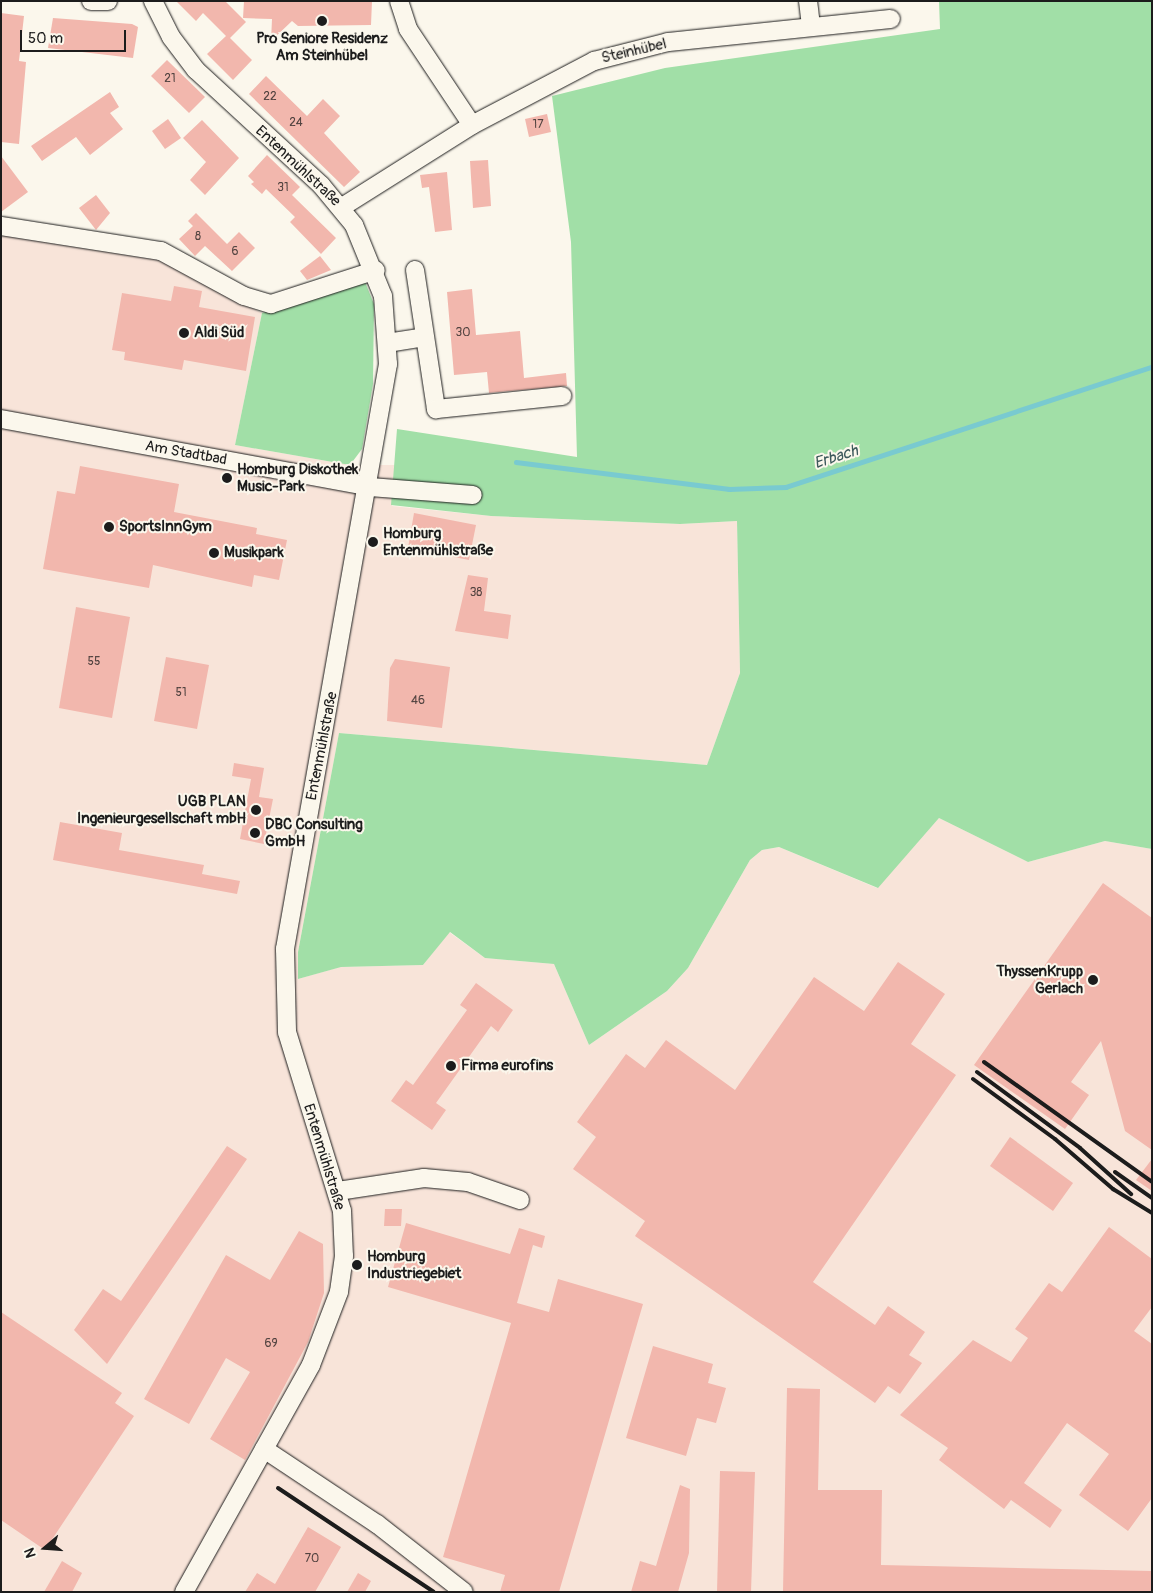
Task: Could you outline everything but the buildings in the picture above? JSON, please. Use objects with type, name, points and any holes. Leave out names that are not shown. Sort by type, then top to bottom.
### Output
[{"type":"street","points":[[92,1],[108,1]]},
{"type":"street","name":"Entenmühlstraße","points":[[153,1],[171,37],[196,70],[342,206],[376,270],[387,343],[387,390],[285,949],[287,1032],[338,1191],[344,1237],[339,1292],[311,1365],[184,1592]]},
{"type":"street","points":[[399,1],[408,28],[472,125]]},
{"type":"street","points":[[808,1],[812,26]]},
{"type":"street","name":"Steinhübel","points":[[342,206],[472,125],[563,74],[631,50],[812,26],[891,20]]},
{"type":"street","points":[[1,226],[161,250],[244,296],[271,304],[376,270]]},
{"type":"street","points":[[415,270],[436,409],[562,396]]},
{"type":"street","points":[[387,343],[425,337]]},
{"type":"street","name":"Am Stadtbad","points":[[1,419],[370,486],[473,495]]},
{"type":"street","points":[[338,1191],[424,1178],[468,1182],[520,1200]]},
{"type":"street","points":[[264,1449],[377,1524],[464,1592]]},
{"type":"shaded area","points":[[1,235],[159,260],[262,313],[235,445],[350,465],[395,465],[392,506],[491,516],[680,524],[737,521],[740,673],[707,765],[339,733],[298,952],[298,979],[340,967],[423,965],[449,932],[485,958],[554,964],[589,1045],[667,991],[688,968],[750,860],[762,850],[779,847],[877,888],[939,818],[1028,862],[1105,841],[1152,849],[1152,1592],[1,1592]]},
{"type":"green space","points":[[939,1],[1152,1],[1152,849],[1105,841],[1028,862],[939,818],[878,888],[779,847],[762,850],[750,860],[688,968],[667,991],[589,1045],[554,964],[485,958],[450,932],[423,965],[341,967],[298,979],[298,952],[339,733],[707,765],[740,673],[737,521],[680,524],[491,516],[391,505],[397,429],[577,457],[571,242],[552,96],[665,68],[940,29]]},
{"type":"green space","points":[[365,282],[374,304],[373,384],[362,449],[350,465],[235,445],[262,313]]},
{"type":"waterway","name":"Erbach","points":[[516,462],[729,489],[786,487],[1152,367]]},
{"type":"railway","points":[[984,1062],[1152,1182]]},
{"type":"railway","points":[[977,1072],[1080,1148],[1131,1194]]},
{"type":"railway","points":[[973,1079],[1055,1139],[1113,1189],[1152,1213]]},
{"type":"railway","points":[[1115,1172],[1152,1198]]},
{"type":"railway","points":[[278,1488],[434,1592]]},
{"type":"place","name":"Pro Seniore Residenz Am Steinhübel","points":[[322,21]]},
{"type":"place","name":"Aldi Süd","points":[[184,333]]},
{"type":"place","name":"Homburg Diskothek Music-Park","points":[[227,478]]},
{"type":"place","name":"SportsInnGym","points":[[109,527]]},
{"type":"place","name":"Homburg Entenmühlstraße","points":[[373,542]]},
{"type":"place","name":"Musikpark","points":[[214,553]]},
{"type":"place","name":"UGB PLAN Ingenieurgesellschaft mbH","points":[[256,810]]},
{"type":"place","name":"DBC Consulting GmbH","points":[[255,833]]},
{"type":"place","name":"ThyssenKrupp Gerlach","points":[[1093,980]]},
{"type":"place","name":"Firma eurofins","points":[[451,1066]]},
{"type":"place","name":"Homburg Industriegebiet","points":[[357,1265]]}]
